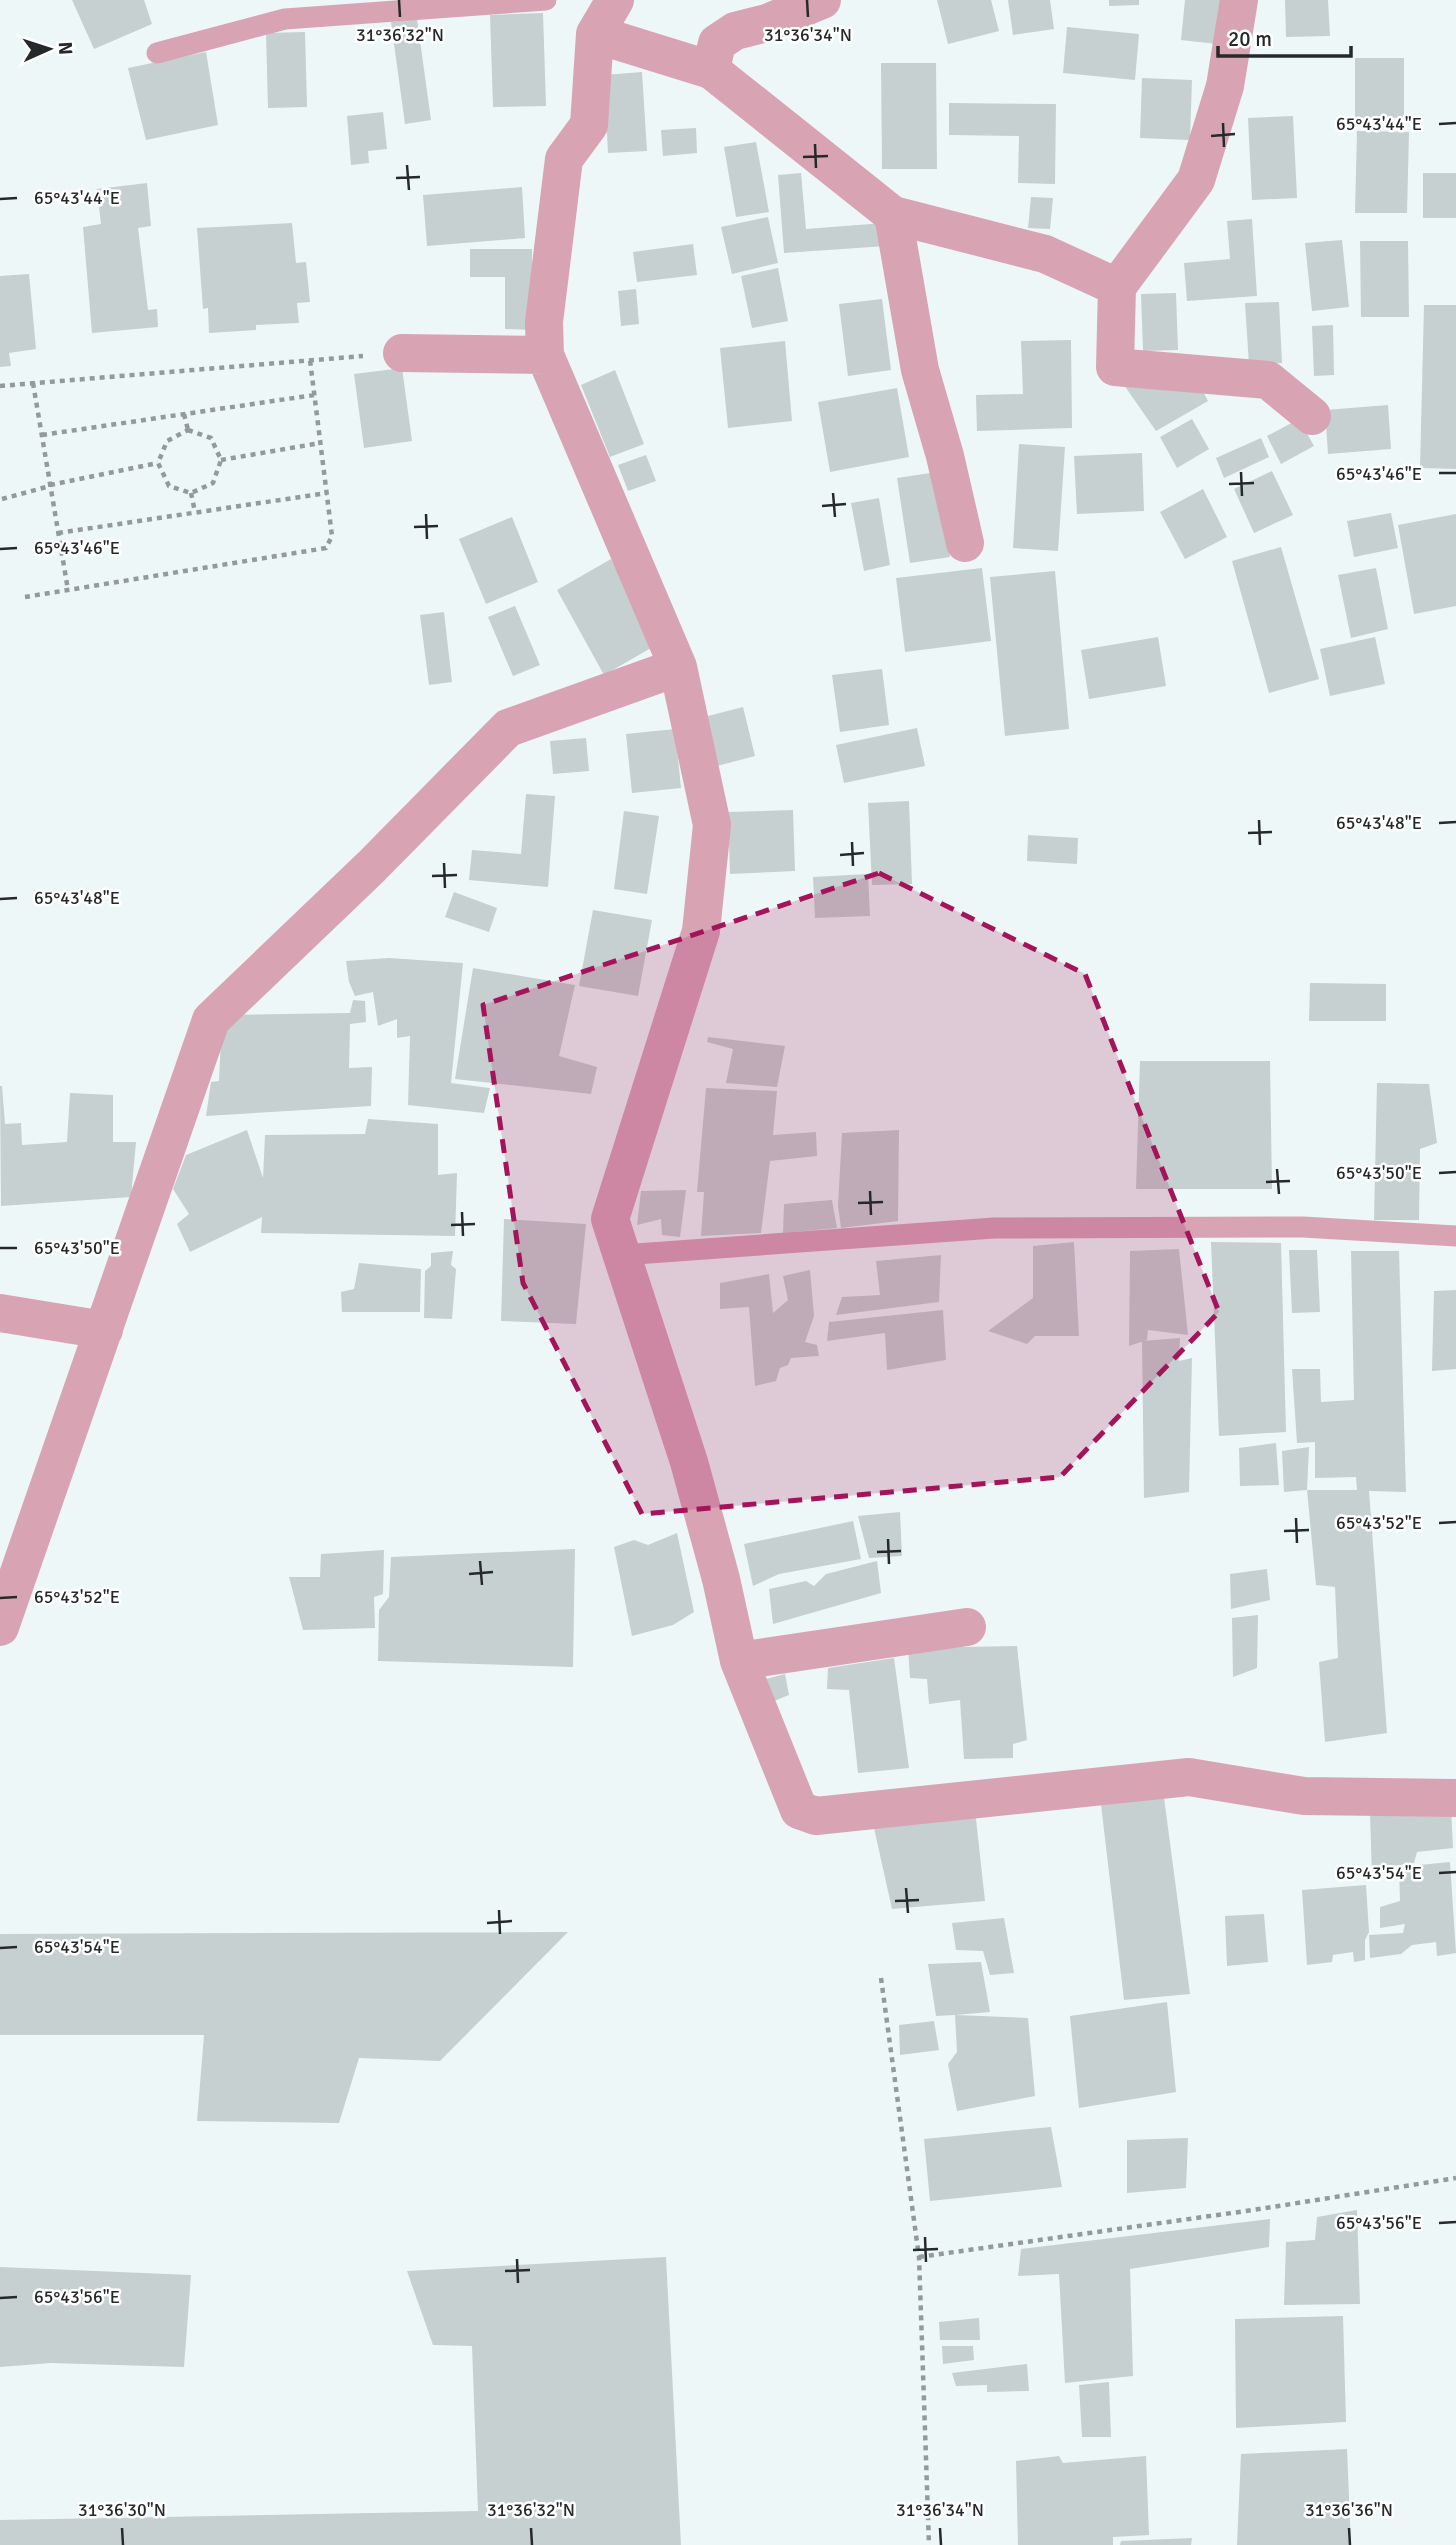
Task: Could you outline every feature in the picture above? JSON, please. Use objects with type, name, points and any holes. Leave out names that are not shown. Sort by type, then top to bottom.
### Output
[{"type":"street","points":[[615,0],[595,34],[589,125],[564,159],[544,322],[545,355],[678,667],[712,825],[701,930],[610,1219],[690,1462],[721,1579],[739,1661],[799,1810],[816,1816],[1189,1777],[1304,1796],[1456,1798]]},
{"type":"street","points":[[711,70],[717,43],[735,31],[767,23],[822,0]]},
{"type":"street","points":[[1240,0],[1225,86],[1196,180],[1117,287],[1115,367],[1268,380],[1312,415]]},
{"type":"street","points":[[595,34],[711,70],[893,215],[1045,254],[1117,287]]},
{"type":"street","points":[[893,215],[920,370],[945,456],[965,543]]},
{"type":"street","points":[[402,353],[545,355]]},
{"type":"street","points":[[0,1627],[211,1020],[371,867],[508,728],[678,667]]},
{"type":"street","points":[[0,1313],[104,1330]]},
{"type":"street","points":[[739,1661],[967,1628]]},
{"type":"lane","points":[[156,53],[285,19],[546,0]]},
{"type":"lane","points":[[622,1255],[994,1228],[1303,1227],[1456,1236]]},
{"type":"path","points":[[0,386],[402,353]]},
{"type":"path","points":[[25,597],[326,548],[332,536],[310,360]]},
{"type":"path","points":[[33,383],[68,590]]},
{"type":"path","points":[[42,435],[314,395]]},
{"type":"path","points":[[184,414],[188,430]]},
{"type":"path","points":[[188,430],[211,438],[220,460],[213,483],[191,493],[169,485],[158,463],[167,441],[188,430]]},
{"type":"path","points":[[220,460],[320,443]]},
{"type":"path","points":[[2,499],[50,485],[158,463]]},
{"type":"path","points":[[191,493],[195,512]]},
{"type":"path","points":[[58,533],[327,493]]},
{"type":"path","points":[[881,1978],[919,2256],[929,2545]]},
{"type":"path","points":[[919,2256],[1253,2210],[1456,2178]]},
{"type":"highlighted area","points":[[879,873],[1085,974],[1219,1312],[1060,1477],[642,1514],[523,1283],[483,1005]]},
{"type":"building","points":[[72,0],[144,0],[152,24],[94,49]]},
{"type":"building","points":[[937,0],[991,0],[999,31],[948,44]]},
{"type":"building","points":[[1008,0],[1050,0],[1054,29],[1013,35]]},
{"type":"building","points":[[1109,0],[1139,0],[1139,5],[1109,6]]},
{"type":"building","points":[[1185,0],[1222,0],[1217,44],[1181,40]]},
{"type":"building","points":[[1285,0],[1328,0],[1330,36],[1286,37]]},
{"type":"building","points":[[543,13],[546,106],[493,107],[490,15]]},
{"type":"building","points":[[417,19],[431,120],[405,124],[391,22]]},
{"type":"building","points":[[1067,27],[1139,34],[1135,80],[1063,73]]},
{"type":"building","points":[[305,32],[307,107],[268,108],[266,33]]},
{"type":"building","points":[[206,52],[218,125],[146,140],[128,68]]},
{"type":"building","points":[[1355,58],[1404,58],[1404,118],[1355,118]]},
{"type":"building","points":[[881,63],[936,63],[937,169],[882,169]]},
{"type":"building","points":[[642,72],[647,151],[608,153],[604,75]]},
{"type":"building","points":[[1142,78],[1192,80],[1190,140],[1140,138]]},
{"type":"building","points":[[949,103],[1056,104],[1055,184],[1018,183],[1019,136],[949,135]]},
{"type":"building","points":[[383,112],[387,149],[368,151],[369,163],[351,165],[347,116]]},
{"type":"building","points":[[1293,116],[1297,198],[1252,200],[1248,118]]},
{"type":"building","points":[[696,128],[697,153],[663,156],[661,130]]},
{"type":"building","points":[[1357,131],[1409,132],[1407,213],[1355,213]]},
{"type":"building","points":[[756,142],[769,212],[736,217],[724,147]]},
{"type":"building","points":[[801,173],[806,229],[884,223],[886,246],[784,253],[778,175]]},
{"type":"building","points":[[1423,173],[1456,173],[1456,218],[1423,218]]},
{"type":"building","points":[[147,183],[151,226],[138,228],[148,310],[157,309],[158,327],[92,333],[83,227],[101,224],[97,189]]},
{"type":"building","points":[[522,187],[525,238],[427,246],[423,195]]},
{"type":"building","points":[[1031,197],[1053,198],[1050,229],[1028,228]]},
{"type":"building","points":[[768,217],[778,263],[732,274],[721,227]]},
{"type":"building","points":[[1252,219],[1257,296],[1187,301],[1184,263],[1230,259],[1227,221]]},
{"type":"building","points":[[292,223],[296,263],[306,262],[310,302],[297,303],[299,323],[256,325],[256,330],[209,333],[208,308],[203,309],[197,228]]},
{"type":"building","points":[[1342,240],[1349,307],[1312,311],[1305,243]]},
{"type":"building","points":[[1360,241],[1408,241],[1409,317],[1361,317]]},
{"type":"building","points":[[693,244],[697,275],[637,282],[633,252]]},
{"type":"building","points":[[470,249],[532,249],[532,330],[505,329],[505,277],[470,277]]},
{"type":"building","points":[[778,268],[788,321],[752,328],[741,276]]},
{"type":"building","points":[[29,274],[36,349],[9,353],[11,366],[0,367],[0,276]]},
{"type":"building","points":[[636,289],[639,324],[621,326],[618,291]]},
{"type":"building","points":[[1176,293],[1178,350],[1143,351],[1141,294]]},
{"type":"building","points":[[882,299],[891,370],[848,376],[839,304]]},
{"type":"building","points":[[1279,302],[1282,363],[1249,365],[1245,303]]},
{"type":"building","points":[[1424,305],[1456,305],[1456,469],[1420,468]]},
{"type":"building","points":[[1333,325],[1334,375],[1314,376],[1312,326]]},
{"type":"building","points":[[1071,340],[1072,428],[977,431],[976,395],[1023,394],[1021,341]]},
{"type":"building","points":[[785,341],[792,421],[728,428],[720,348]]},
{"type":"building","points":[[402,368],[412,441],[364,448],[354,374]]},
{"type":"building","points":[[615,370],[644,444],[610,457],[581,385]]},
{"type":"building","points":[[1117,375],[1196,378],[1208,401],[1156,431]]},
{"type":"building","points":[[897,388],[909,457],[830,472],[818,402]]},
{"type":"building","points":[[1388,405],[1391,449],[1328,454],[1325,410]]},
{"type":"building","points":[[1192,419],[1209,449],[1177,468],[1160,437]]},
{"type":"building","points":[[1299,419],[1314,446],[1281,464],[1267,436]]},
{"type":"building","points":[[1261,438],[1269,457],[1224,478],[1216,458]]},
{"type":"building","points":[[1019,444],[1065,447],[1058,551],[1013,548]]},
{"type":"building","points":[[1142,453],[1144,511],[1077,514],[1074,456]]},
{"type":"building","points":[[646,455],[656,481],[628,491],[618,465]]},
{"type":"building","points":[[1272,471],[1293,515],[1254,533],[1234,489]]},
{"type":"building","points":[[937,472],[950,557],[910,563],[897,478]]},
{"type":"building","points":[[1203,489],[1227,537],[1185,559],[1160,512]]},
{"type":"building","points":[[879,498],[890,565],[864,571],[851,503]]},
{"type":"building","points":[[1391,513],[1398,548],[1354,557],[1347,521]]},
{"type":"building","points":[[1456,514],[1456,606],[1414,614],[1398,525]]},
{"type":"building","points":[[512,517],[538,582],[486,604],[459,539]]},
{"type":"building","points":[[1281,547],[1319,679],[1269,693],[1232,561]]},
{"type":"building","points":[[611,559],[658,644],[604,675],[557,590]]},
{"type":"building","points":[[982,568],[991,641],[905,652],[896,578]]},
{"type":"building","points":[[1376,568],[1388,629],[1351,638],[1338,575]]},
{"type":"building","points":[[1055,571],[1069,729],[1005,736],[990,577]]},
{"type":"building","points":[[515,606],[540,665],[513,676],[488,617]]},
{"type":"building","points":[[444,612],[452,682],[429,685],[420,615]]},
{"type":"building","points":[[1158,637],[1166,686],[1089,699],[1081,650]]},
{"type":"building","points":[[1375,637],[1385,684],[1330,696],[1320,649]]},
{"type":"building","points":[[882,669],[889,725],[840,732],[832,675]]},
{"type":"building","points":[[743,707],[755,756],[717,766],[704,717]]},
{"type":"building","points":[[917,728],[925,766],[844,783],[836,745]]},
{"type":"building","points":[[675,729],[681,788],[632,793],[626,734]]},
{"type":"building","points":[[586,738],[589,771],[553,774],[550,741]]},
{"type":"building","points":[[526,794],[555,796],[548,887],[469,880],[472,850],[521,854]]},
{"type":"building","points":[[909,801],[912,884],[872,885],[868,803]]},
{"type":"building","points":[[793,810],[795,871],[730,874],[728,812]]},
{"type":"building","points":[[624,811],[659,816],[647,894],[614,889]]},
{"type":"building","points":[[1028,835],[1078,838],[1077,864],[1027,861]]},
{"type":"building","points":[[868,874],[870,916],[815,918],[813,877]]},
{"type":"building","points":[[454,892],[497,908],[489,932],[445,917]]},
{"type":"building","points":[[593,910],[652,920],[638,996],[579,986]]},
{"type":"building","points":[[389,958],[463,963],[451,1083],[490,1088],[484,1113],[408,1105],[410,1036],[397,1038],[397,1019],[378,1026],[373,992],[355,996],[349,982],[346,961]]},
{"type":"building","points":[[473,968],[575,985],[559,1056],[597,1067],[591,1094],[455,1079]]},
{"type":"building","points":[[1310,983],[1386,984],[1386,1021],[1309,1021]]},
{"type":"building","points":[[353,1000],[365,1001],[366,1022],[350,1024],[349,1068],[372,1067],[371,1106],[206,1116],[211,1082],[219,1081],[222,1015],[350,1013]]},
{"type":"building","points":[[708,1037],[785,1046],[777,1087],[726,1083],[733,1049],[707,1042]]},
{"type":"building","points":[[1140,1061],[1270,1061],[1272,1189],[1136,1189]]},
{"type":"building","points":[[1377,1083],[1429,1084],[1437,1143],[1420,1149],[1419,1220],[1374,1220]]},
{"type":"building","points":[[0,1086],[5,1124],[21,1123],[22,1145],[67,1142],[70,1093],[113,1095],[113,1142],[136,1142],[131,1197],[1,1206]]},
{"type":"building","points":[[706,1088],[777,1091],[773,1135],[816,1132],[817,1156],[770,1161],[761,1233],[701,1236],[704,1192],[697,1192]]},
{"type":"building","points":[[368,1119],[438,1124],[438,1175],[457,1173],[455,1236],[261,1233],[262,1217],[190,1252],[177,1224],[189,1214],[173,1189],[186,1155],[247,1130],[263,1178],[265,1135],[365,1134]]},
{"type":"building","points":[[899,1130],[898,1221],[841,1228],[838,1206],[842,1133]]},
{"type":"building","points":[[686,1190],[680,1237],[662,1235],[661,1219],[637,1225],[641,1191]]},
{"type":"building","points":[[832,1200],[837,1228],[783,1233],[784,1204]]},
{"type":"building","points":[[504,1219],[586,1224],[576,1324],[501,1321]]},
{"type":"building","points":[[1074,1242],[1079,1336],[1035,1336],[1027,1344],[988,1331],[1033,1298],[1033,1246]]},
{"type":"building","points":[[1211,1242],[1281,1243],[1286,1432],[1219,1436]]},
{"type":"building","points":[[1179,1249],[1188,1335],[1148,1330],[1147,1340],[1129,1346],[1130,1251]]},
{"type":"building","points":[[1289,1250],[1317,1250],[1320,1312],[1292,1313]]},
{"type":"building","points":[[453,1251],[451,1265],[456,1269],[452,1319],[424,1318],[425,1271],[431,1266],[431,1253]]},
{"type":"building","points":[[1351,1251],[1399,1251],[1406,1492],[1369,1491],[1387,1733],[1325,1742],[1319,1662],[1338,1658],[1335,1587],[1316,1585],[1307,1490],[1357,1490],[1356,1477],[1315,1478],[1315,1442],[1297,1443],[1292,1369],[1320,1369],[1321,1402],[1354,1400]]},
{"type":"building","points":[[941,1255],[939,1302],[836,1315],[842,1297],[880,1295],[876,1261]]},
{"type":"building","points":[[359,1263],[421,1269],[420,1312],[342,1312],[341,1292],[354,1289]]},
{"type":"building","points":[[810,1270],[814,1316],[805,1342],[817,1345],[819,1356],[791,1358],[788,1365],[780,1368],[776,1381],[755,1386],[749,1307],[720,1309],[720,1283],[769,1274],[773,1313],[788,1300],[783,1276]]},
{"type":"building","points":[[1456,1290],[1456,1369],[1432,1371],[1434,1291]]},
{"type":"building","points":[[943,1310],[946,1360],[887,1370],[885,1333],[827,1341],[829,1322]]},
{"type":"building","points":[[1180,1338],[1179,1361],[1192,1358],[1189,1492],[1144,1498],[1142,1341]]},
{"type":"building","points":[[1276,1443],[1279,1485],[1240,1486],[1239,1448]]},
{"type":"building","points":[[1309,1447],[1307,1490],[1284,1492],[1282,1451]]},
{"type":"building","points":[[900,1512],[902,1556],[869,1558],[858,1516]]},
{"type":"building","points":[[853,1521],[861,1559],[779,1574],[753,1586],[744,1544]]},
{"type":"building","points":[[677,1533],[694,1612],[673,1625],[632,1636],[614,1547],[634,1540],[648,1545]]},
{"type":"building","points":[[575,1549],[573,1667],[378,1661],[379,1610],[389,1597],[391,1557]]},
{"type":"building","points":[[384,1550],[383,1594],[374,1597],[375,1628],[303,1630],[289,1577],[320,1577],[321,1554]]},
{"type":"building","points":[[877,1561],[881,1593],[773,1624],[769,1589],[806,1581],[814,1586],[826,1574]]},
{"type":"building","points":[[1267,1569],[1270,1600],[1231,1609],[1230,1574]]},
{"type":"building","points":[[1258,1615],[1257,1668],[1233,1677],[1232,1618]]},
{"type":"building","points":[[1017,1646],[1027,1740],[1013,1744],[1013,1758],[964,1759],[960,1700],[929,1704],[927,1679],[910,1678],[908,1648]]},
{"type":"building","points":[[894,1658],[909,1768],[858,1773],[849,1690],[827,1689],[828,1668]]},
{"type":"building","points":[[785,1674],[789,1695],[774,1701],[762,1680]]},
{"type":"building","points":[[1163,1790],[1190,1994],[1124,2000],[1100,1796]]},
{"type":"building","points":[[1451,1808],[1453,1848],[1417,1852],[1414,1863],[1386,1867],[1382,1875],[1372,1876],[1370,1814]]},
{"type":"building","points":[[975,1810],[985,1901],[892,1909],[872,1819]]},
{"type":"building","points":[[1450,1862],[1456,1953],[1437,1956],[1436,1942],[1412,1945],[1401,1954],[1370,1958],[1369,1935],[1403,1933],[1405,1924],[1380,1928],[1380,1907],[1400,1901],[1399,1867]]},
{"type":"building","points":[[1366,1885],[1369,1932],[1365,1940],[1365,1960],[1354,1962],[1353,1952],[1333,1955],[1332,1962],[1307,1965],[1302,1890]]},
{"type":"building","points":[[1264,1914],[1268,1962],[1227,1966],[1225,1916]]},
{"type":"building","points":[[1004,1918],[1014,1973],[990,1975],[983,1951],[956,1950],[952,1923]]},
{"type":"building","points":[[568,1932],[440,2061],[359,2058],[339,2123],[197,2121],[204,2035],[0,2035],[0,1934]]},
{"type":"building","points":[[981,1962],[990,2012],[936,2016],[928,1964]]},
{"type":"building","points":[[1167,2002],[1176,2092],[1079,2108],[1070,2016]]},
{"type":"building","points":[[955,2015],[1028,2018],[1035,2096],[957,2111],[948,2064],[957,2052]]},
{"type":"building","points":[[934,2021],[939,2050],[900,2055],[899,2025]]},
{"type":"building","points":[[1051,2127],[1062,2187],[930,2201],[924,2139]]},
{"type":"building","points":[[1188,2138],[1186,2188],[1127,2193],[1127,2140]]},
{"type":"building","points":[[1357,2210],[1360,2304],[1284,2305],[1286,2242],[1315,2240],[1317,2217]]},
{"type":"building","points":[[1270,2219],[1269,2247],[1130,2269],[1133,2376],[1065,2383],[1059,2274],[1018,2276],[1021,2249]]},
{"type":"building","points":[[666,2257],[681,2545],[0,2545],[0,2520],[478,2511],[472,2346],[433,2345],[407,2271]]},
{"type":"building","points":[[0,2267],[191,2275],[184,2367],[51,2363],[0,2367]]},
{"type":"building","points":[[1343,2316],[1346,2422],[1236,2428],[1235,2319]]},
{"type":"building","points":[[979,2318],[980,2340],[940,2340],[939,2322]]},
{"type":"building","points":[[942,2346],[973,2346],[974,2360],[943,2364]]},
{"type":"building","points":[[1027,2364],[1029,2391],[987,2392],[987,2385],[956,2386],[952,2373]]},
{"type":"building","points":[[1109,2382],[1111,2437],[1082,2437],[1079,2385]]},
{"type":"building","points":[[1347,2449],[1351,2545],[1237,2545],[1241,2454]]},
{"type":"building","points":[[1059,2456],[1063,2463],[1146,2456],[1149,2535],[1113,2537],[1113,2545],[1018,2545],[1016,2461]]},
{"type":"building","points":[[1192,2538],[1191,2545],[1120,2545],[1121,2541]]}]
